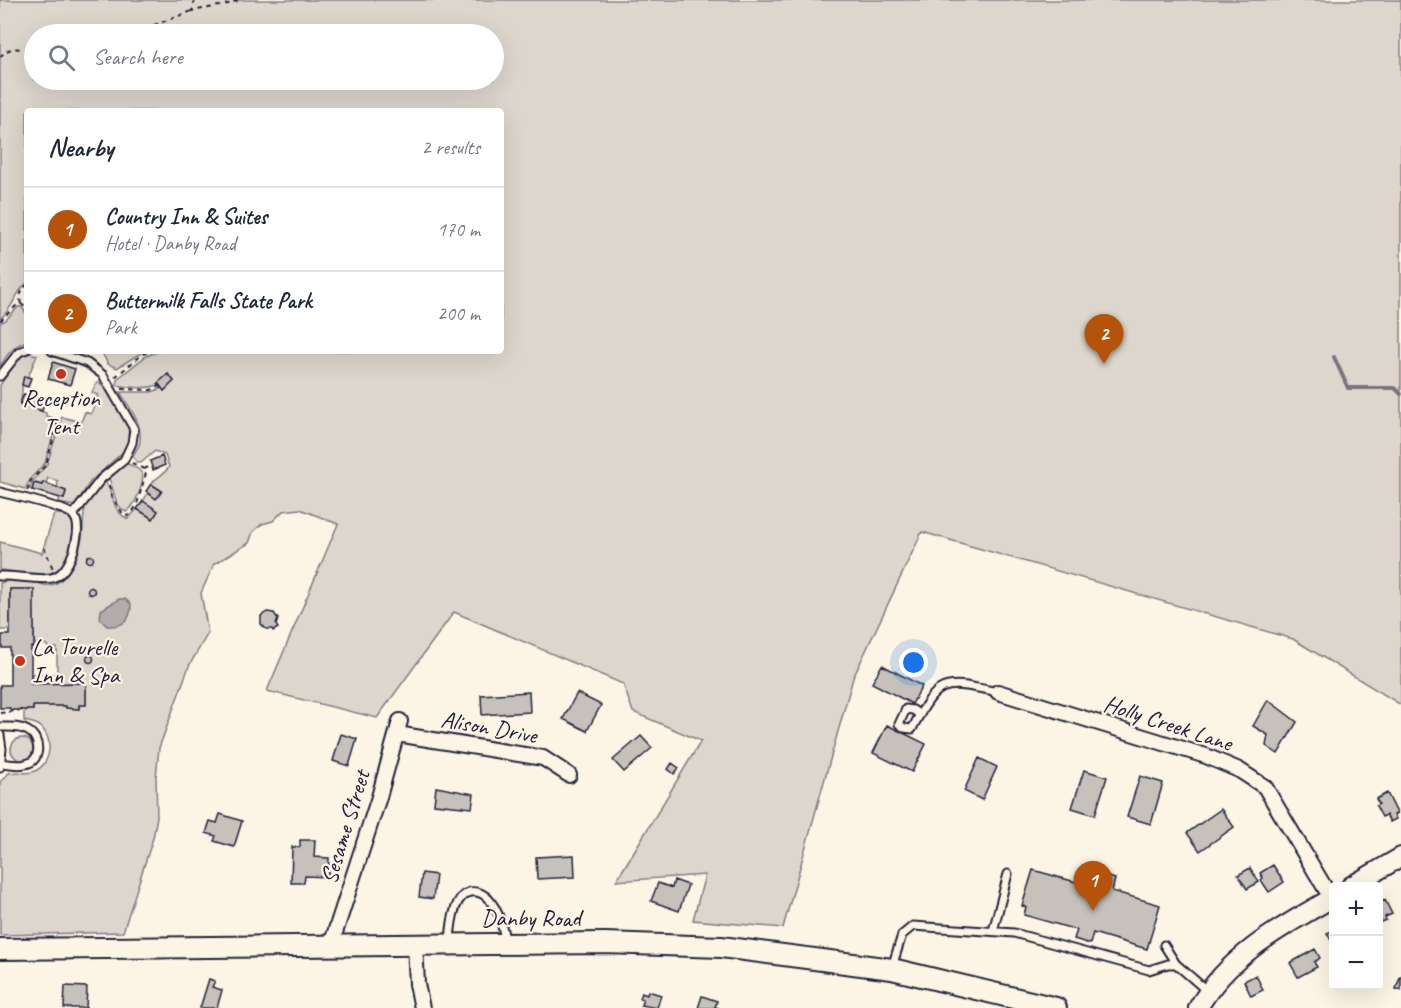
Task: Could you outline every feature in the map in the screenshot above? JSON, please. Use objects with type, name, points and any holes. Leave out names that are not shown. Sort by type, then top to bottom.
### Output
[{"type":"main road","name":"Danby Road","points":[[0,949],[606,943],[721,947],[892,969],[1056,1008]]},
{"type":"street","name":"Holly Creek Lane","points":[[998,693],[1206,756],[1239,770],[1265,787],[1329,892]]},
{"type":"street","name":"Alison Drive","points":[[398,728],[543,758],[569,775]]},
{"type":"street","name":"Sesame Street","points":[[331,945],[379,797],[398,728]]},
{"type":"street","points":[[1358,882],[1401,857]]},
{"type":"street","points":[[1198,1008],[1208,992],[1232,965],[1259,942],[1329,899]]},
{"type":"street","points":[[415,944],[417,984],[422,1008]]},
{"type":"lane","points":[[0,376],[19,352],[24,350]]},
{"type":"lane","points":[[61,354],[87,363],[104,375],[134,429],[132,443],[124,460],[104,476],[73,515]]},
{"type":"lane","points":[[0,492],[73,515],[78,525],[77,540],[70,560],[61,573],[51,578],[0,576]]},
{"type":"lane","points":[[920,715],[929,698],[941,687],[960,684],[998,693]]},
{"type":"lane","points":[[0,727],[23,728],[36,737],[38,744],[35,758],[24,765],[1,765],[0,735]]},
{"type":"lane","points":[[993,931],[1008,874]]},
{"type":"lane","points":[[449,944],[452,922],[462,896],[468,892],[477,892],[485,895],[493,904],[499,915],[506,944]]},
{"type":"lane","points":[[892,969],[902,935],[913,926],[1014,933],[1149,970],[1176,964]]},
{"type":"lane","points":[[1164,945],[1176,964],[1208,992]]},
{"type":"path","points":[[192,11],[195,0]]},
{"type":"path","points":[[157,24],[192,11],[239,0]]},
{"type":"path","points":[[0,57],[6,50],[14,48],[24,50]]},
{"type":"path","points":[[24,287],[20,297],[21,304],[24,306]]},
{"type":"path","points":[[0,321],[21,304]]},
{"type":"path","points":[[110,385],[143,354]]},
{"type":"path","points":[[110,385],[151,390],[160,386]]},
{"type":"path","points":[[24,499],[31,480],[46,465],[59,418]]},
{"type":"path","points":[[104,476],[111,486],[112,497],[123,514],[128,516],[139,504],[146,486],[148,467],[124,460]]},
{"type":"path","points":[[44,547],[54,571]]},
{"type":"path","points":[[0,713],[24,710]]},
{"type":"shaded area","points":[[0,0],[1401,0],[1401,705],[1293,639],[922,532],[853,678],[783,928],[693,920],[705,875],[616,881],[701,741],[633,712],[623,684],[454,612],[377,718],[267,691],[338,524],[300,509],[283,511],[273,521],[262,524],[253,532],[249,543],[214,564],[201,593],[208,633],[189,666],[159,748],[156,777],[157,817],[153,838],[123,932],[0,935],[0,782],[9,773],[33,772],[44,763],[47,757],[49,743],[47,736],[38,725],[24,721],[26,710],[33,710],[33,706],[66,706],[79,709],[79,705],[86,704],[86,683],[31,684],[31,674],[57,674],[57,648],[49,648],[45,644],[34,644],[33,589],[10,589],[10,630],[0,630],[0,583],[20,580],[51,585],[65,577],[76,558],[83,533],[84,510],[87,502],[93,493],[106,482],[116,507],[128,519],[137,509],[153,519],[158,511],[143,501],[148,493],[157,498],[162,491],[151,484],[169,467],[165,455],[155,451],[141,463],[133,457],[139,445],[140,431],[135,417],[120,392],[152,392],[162,388],[164,390],[174,381],[168,374],[158,383],[159,385],[138,388],[117,385],[117,379],[152,354],[504,354],[504,108],[24,108],[24,286],[0,319]]},
{"type":"shaded area","points":[[18,307],[22,307],[24,310],[24,342],[11,351],[0,367],[0,323]]},
{"type":"shaded area","points":[[103,354],[139,354],[117,368],[108,364]]},
{"type":"shaded area","points":[[21,355],[37,355],[28,377],[24,377],[20,404],[58,419],[45,463],[31,478],[25,489],[0,482],[0,385]]},
{"type":"shaded area","points":[[99,382],[109,392],[128,424],[129,438],[124,451],[90,482],[75,506],[58,503],[60,498],[64,499],[66,492],[57,489],[58,481],[48,478],[46,483],[43,482],[42,485],[34,483],[32,490],[29,489],[47,464],[62,417],[81,422],[85,412],[91,414],[98,395],[92,393]]},
{"type":"shaded area","points":[[126,463],[139,470],[143,478],[135,501],[126,512],[116,501],[109,479]]},
{"type":"shaded area","points":[[54,514],[65,514],[74,527],[70,551],[59,569],[41,574],[0,570],[0,542],[42,553]]},
{"type":"shaded area","points":[[119,599],[125,599],[131,604],[130,615],[122,624],[107,626],[100,619],[101,610]]},
{"type":"shaded area","points":[[22,738],[32,745],[33,749],[26,759],[22,760],[12,753],[11,749],[18,739]]},
{"type":"building","name":"Reception Tent","points":[[53,362],[75,369],[70,385],[48,379]]},
{"type":"building","points":[[168,374],[174,381],[164,391],[158,383]]},
{"type":"building","points":[[24,376],[31,378],[28,387],[22,385]]},
{"type":"building","points":[[24,394],[45,400],[42,411],[20,404]]},
{"type":"building","points":[[162,456],[165,465],[153,470],[150,461]]},
{"type":"building","points":[[43,482],[66,491],[64,499],[32,490],[34,483],[42,485]]},
{"type":"building","points":[[151,484],[162,491],[156,499],[146,491]]},
{"type":"building","points":[[143,501],[158,511],[153,519],[137,509]]},
{"type":"building","points":[[90,556],[93,559],[90,562],[87,559]]},
{"type":"building","points":[[91,588],[94,591],[91,594],[88,591]]},
{"type":"building","name":"La Tourelle Inn & Spa","points":[[10,589],[34,589],[34,647],[31,647],[31,684],[86,683],[86,705],[79,705],[79,709],[66,708],[66,706],[33,706],[33,710],[0,708],[0,685],[10,685],[10,648],[2,648],[2,635],[10,635]]},
{"type":"building","points":[[267,612],[274,613],[278,619],[276,625],[278,628],[273,631],[261,624],[261,616]]},
{"type":"building","points":[[90,656],[93,659],[90,662],[87,659]]},
{"type":"building","points":[[882,665],[922,686],[912,704],[872,683]]},
{"type":"building","points":[[529,692],[530,712],[482,715],[481,695]]},
{"type":"building","points":[[577,693],[601,705],[587,731],[563,719]]},
{"type":"building","points":[[1268,700],[1297,722],[1278,754],[1266,746],[1268,735],[1253,726]]},
{"type":"building","points":[[887,725],[926,744],[912,772],[873,753]]},
{"type":"building","points":[[341,734],[357,739],[349,766],[333,761]]},
{"type":"building","points":[[641,736],[652,748],[624,772],[613,760]]},
{"type":"building","points":[[979,758],[997,767],[982,800],[964,791]]},
{"type":"building","points":[[672,763],[679,768],[674,774],[668,769]]},
{"type":"building","points":[[1084,770],[1107,777],[1095,815],[1072,808]]},
{"type":"building","points":[[1140,776],[1163,783],[1151,824],[1127,817]]},
{"type":"building","points":[[436,787],[474,794],[472,808],[434,804]]},
{"type":"building","points":[[1387,793],[1397,813],[1394,815],[1396,819],[1390,822],[1386,815],[1382,817],[1376,806],[1379,804],[1376,799]]},
{"type":"building","points":[[1221,809],[1234,827],[1200,851],[1187,833]]},
{"type":"building","points":[[220,814],[242,821],[234,847],[214,841],[216,836],[206,833],[210,821],[217,823]]},
{"type":"building","points":[[300,840],[315,840],[314,857],[329,858],[328,877],[305,876],[304,883],[291,883],[292,847],[300,847]]},
{"type":"building","points":[[574,855],[575,877],[537,879],[536,857]]},
{"type":"building","points":[[1273,865],[1284,882],[1269,892],[1261,880],[1263,878],[1260,873]]},
{"type":"building","points":[[1250,868],[1259,882],[1247,889],[1238,875]]},
{"type":"building","points":[[1033,870],[1083,884],[1087,870],[1115,879],[1112,891],[1160,905],[1147,949],[1093,933],[1090,944],[1074,939],[1077,930],[1024,915],[1026,907],[1022,906]]},
{"type":"building","points":[[422,873],[436,875],[433,899],[419,897]]},
{"type":"building","points":[[674,880],[688,885],[679,911],[651,901],[658,883],[672,888]]},
{"type":"building","points":[[1385,900],[1392,914],[1385,917],[1386,920],[1383,921],[1383,901]]},
{"type":"building","points":[[1315,949],[1320,958],[1314,962],[1317,967],[1298,977],[1290,963]]},
{"type":"building","points":[[1256,975],[1263,990],[1251,996],[1244,981]]},
{"type":"building","points":[[1401,977],[1401,990],[1396,989]]},
{"type":"building","points":[[209,979],[215,981],[212,987],[222,990],[217,1008],[200,1008]]},
{"type":"building","points":[[65,986],[87,987],[86,1008],[64,1008]]},
{"type":"building","points":[[648,991],[661,995],[657,1008],[641,1005],[642,993],[647,995]]},
{"type":"building","points":[[702,996],[717,1001],[715,1007],[719,1008],[698,1008]]},
{"type":"waterway","points":[[1334,357],[1348,388],[1395,388],[1401,394]]},
{"type":"place","name":"Buttermilk Falls State Park","points":[[1104,364]]},
{"type":"place","name":"Reception Tent","points":[[61,374]]},
{"type":"place","name":"La Tourelle Inn & Spa","points":[[20,661]]},
{"type":"place","name":"Country Inn & Suites","points":[[1093,911]]}]
